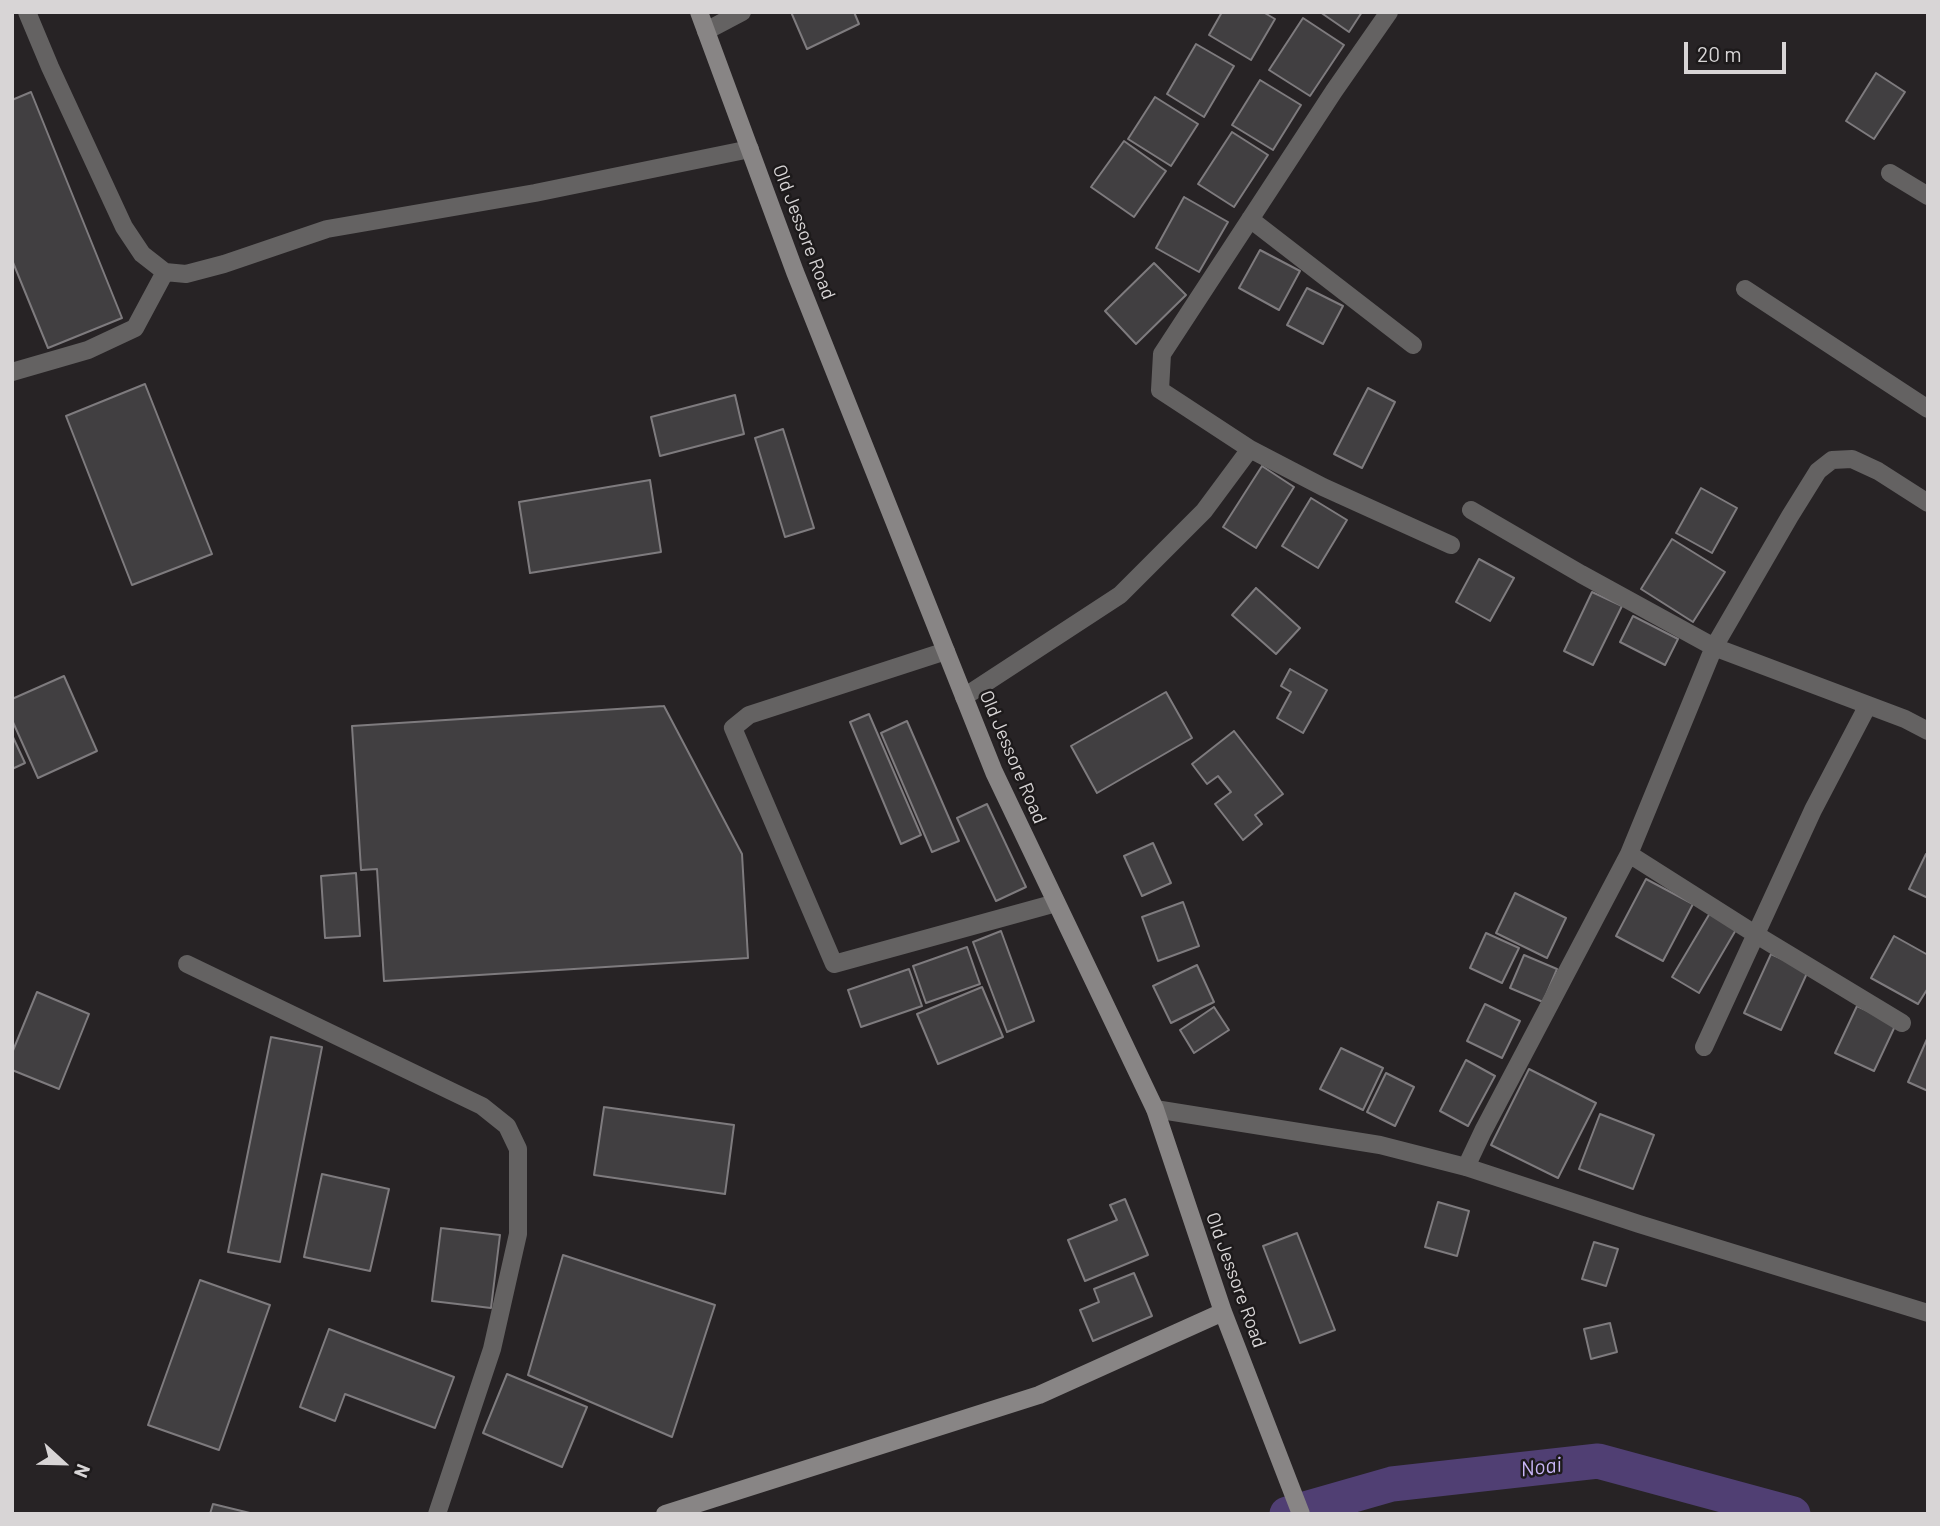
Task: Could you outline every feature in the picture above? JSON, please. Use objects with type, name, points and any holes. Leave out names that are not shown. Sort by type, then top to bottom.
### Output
[{"type":"street","points":[[27,12],[124,227],[142,254],[165,272],[186,274],[224,264],[327,229],[535,193],[750,149]]},
{"type":"street","name":"Old Jessore Road","points":[[699,12],[800,285],[994,772],[1155,1109],[1223,1312],[1301,1514]]},
{"type":"street","points":[[706,31],[742,12]]},
{"type":"street","points":[[1388,12],[1162,354],[1160,390],[1250,449],[1323,487],[1451,545]]},
{"type":"street","points":[[1891,173],[1928,196]]},
{"type":"street","points":[[1250,219],[1413,345]]},
{"type":"street","points":[[12,372],[88,351],[135,328],[165,272]]},
{"type":"street","points":[[1745,289],[1928,409]]},
{"type":"street","points":[[964,697],[1120,595],[1204,511],[1250,449]]},
{"type":"street","points":[[1466,1167],[1629,854],[1714,647],[1818,471],[1832,460],[1852,459],[1878,471],[1928,503]]},
{"type":"street","points":[[1471,510],[1714,647],[1905,719],[1928,731]]},
{"type":"street","points":[[946,651],[749,715],[733,728],[834,964],[1056,902]]},
{"type":"street","points":[[1704,1047],[1813,810],[1868,705]]},
{"type":"street","points":[[1629,854],[1902,1023]]},
{"type":"street","points":[[187,964],[482,1106],[506,1126],[517,1149],[518,1234],[492,1349],[437,1514]]},
{"type":"street","points":[[1155,1109],[1380,1145],[1466,1167],[1639,1224],[1928,1313]]},
{"type":"street","points":[[665,1514],[1038,1395],[1223,1312]]},
{"type":"building","points":[[791,12],[854,12],[859,24],[807,49]]},
{"type":"building","points":[[1222,12],[1263,12],[1275,19],[1251,60],[1209,35]]},
{"type":"building","points":[[1320,12],[1362,12],[1349,32]]},
{"type":"building","points":[[1303,18],[1344,45],[1310,96],[1269,70]]},
{"type":"building","points":[[1196,44],[1234,66],[1204,117],[1167,94]]},
{"type":"building","points":[[1876,73],[1905,92],[1874,139],[1846,121]]},
{"type":"building","points":[[1260,80],[1301,105],[1273,150],[1232,125]]},
{"type":"building","points":[[31,92],[122,318],[48,348],[12,260],[12,100]]},
{"type":"building","points":[[1155,97],[1198,124],[1171,166],[1128,139]]},
{"type":"building","points":[[1232,132],[1268,155],[1234,207],[1198,184]]},
{"type":"building","points":[[1124,141],[1166,171],[1134,217],[1091,187]]},
{"type":"building","points":[[1184,197],[1228,222],[1199,272],[1156,248]]},
{"type":"building","points":[[1260,250],[1300,271],[1279,310],[1239,288]]},
{"type":"building","points":[[1154,263],[1186,295],[1136,344],[1105,311]]},
{"type":"building","points":[[1307,288],[1343,306],[1323,344],[1287,325]]},
{"type":"building","points":[[145,384],[212,554],[132,585],[66,416]]},
{"type":"building","points":[[1368,388],[1395,402],[1362,468],[1334,454]]},
{"type":"building","points":[[735,395],[744,434],[660,456],[651,417]]},
{"type":"building","points":[[783,429],[814,528],[785,537],[755,438]]},
{"type":"building","points":[[1262,466],[1294,487],[1256,548],[1223,527]]},
{"type":"building","points":[[650,480],[661,552],[530,573],[519,502]]},
{"type":"building","points":[[1701,488],[1737,508],[1712,553],[1676,533]]},
{"type":"building","points":[[1311,498],[1347,520],[1318,568],[1282,546]]},
{"type":"building","points":[[1672,539],[1725,572],[1693,622],[1641,589]]},
{"type":"building","points":[[1479,559],[1514,578],[1490,621],[1456,602]]},
{"type":"building","points":[[1256,588],[1300,628],[1276,654],[1232,615]]},
{"type":"building","points":[[1592,592],[1622,606],[1593,665],[1564,651]]},
{"type":"building","points":[[1633,616],[1678,639],[1665,665],[1620,642]]},
{"type":"building","points":[[1290,669],[1327,690],[1303,733],[1277,718],[1291,692],[1281,686]]},
{"type":"building","points":[[64,676],[97,751],[38,778],[12,720],[12,699]]},
{"type":"building","points":[[1166,692],[1192,738],[1097,793],[1071,746]]},
{"type":"building","points":[[664,706],[742,854],[748,958],[384,981],[377,869],[361,870],[352,726]]},
{"type":"building","points":[[869,714],[921,835],[901,844],[850,722]]},
{"type":"building","points":[[907,721],[959,841],[932,852],[881,733]]},
{"type":"building","points":[[1234,731],[1283,794],[1255,815],[1262,824],[1243,840],[1215,804],[1231,792],[1218,776],[1207,784],[1192,764]]},
{"type":"building","points":[[12,735],[25,763],[12,769]]},
{"type":"building","points":[[987,804],[1026,887],[996,901],[957,818]]},
{"type":"building","points":[[1153,843],[1171,883],[1142,896],[1124,856]]},
{"type":"building","points":[[1928,854],[1928,898],[1909,889]]},
{"type":"building","points":[[356,873],[360,936],[325,938],[321,876]]},
{"type":"building","points":[[1646,879],[1693,904],[1663,961],[1616,936]]},
{"type":"building","points":[[1515,893],[1566,918],[1547,958],[1496,933]]},
{"type":"building","points":[[1183,902],[1199,946],[1158,961],[1142,917]]},
{"type":"building","points":[[1710,913],[1737,928],[1699,993],[1672,977]]},
{"type":"building","points":[[1001,931],[1034,1021],[1007,1032],[973,942]]},
{"type":"building","points":[[1486,933],[1519,948],[1502,983],[1470,968]]},
{"type":"building","points":[[1894,936],[1928,955],[1928,988],[1918,1004],[1871,978]]},
{"type":"building","points":[[967,947],[980,984],[926,1003],[913,966]]},
{"type":"building","points":[[1771,954],[1808,971],[1781,1030],[1744,1013]]},
{"type":"building","points":[[1524,955],[1557,969],[1543,1002],[1510,988]]},
{"type":"building","points":[[1197,965],[1214,1002],[1171,1023],[1153,986]]},
{"type":"building","points":[[909,969],[922,1006],[861,1027],[848,990]]},
{"type":"building","points":[[982,987],[1003,1037],[938,1064],[917,1014]]},
{"type":"building","points":[[37,992],[89,1014],[59,1089],[12,1070],[12,1053]]},
{"type":"building","points":[[1485,1004],[1520,1021],[1502,1058],[1467,1041]]},
{"type":"building","points":[[1857,1006],[1896,1024],[1874,1071],[1835,1053]]},
{"type":"building","points":[[1214,1007],[1229,1030],[1194,1053],[1180,1030]]},
{"type":"building","points":[[271,1037],[322,1047],[280,1262],[228,1252]]},
{"type":"building","points":[[1928,1039],[1928,1091],[1908,1082]]},
{"type":"building","points":[[1341,1048],[1383,1068],[1363,1110],[1320,1089]]},
{"type":"building","points":[[1466,1060],[1495,1076],[1468,1126],[1440,1111]]},
{"type":"building","points":[[1529,1069],[1596,1103],[1558,1178],[1491,1145]]},
{"type":"building","points":[[1386,1073],[1414,1087],[1395,1126],[1367,1112]]},
{"type":"building","points":[[604,1107],[734,1125],[725,1194],[594,1175]]},
{"type":"building","points":[[1600,1114],[1654,1135],[1633,1189],[1579,1169]]},
{"type":"building","points":[[322,1174],[389,1189],[370,1271],[304,1257]]},
{"type":"building","points":[[1125,1199],[1148,1255],[1085,1281],[1068,1240],[1117,1220],[1110,1205]]},
{"type":"building","points":[[1438,1202],[1469,1211],[1457,1256],[1425,1247]]},
{"type":"building","points":[[441,1228],[500,1235],[491,1308],[432,1301]]},
{"type":"building","points":[[1297,1233],[1335,1330],[1300,1343],[1263,1246]]},
{"type":"building","points":[[1594,1242],[1618,1249],[1606,1286],[1582,1279]]},
{"type":"building","points":[[563,1255],[715,1305],[672,1437],[528,1375]]},
{"type":"building","points":[[1134,1273],[1152,1316],[1093,1341],[1080,1310],[1099,1302],[1094,1289]]},
{"type":"building","points":[[200,1280],[270,1305],[219,1450],[148,1425]]},
{"type":"building","points":[[1610,1323],[1617,1352],[1591,1359],[1584,1329]]},
{"type":"building","points":[[329,1329],[454,1377],[435,1428],[345,1394],[335,1421],[300,1407]]},
{"type":"building","points":[[507,1374],[587,1407],[562,1467],[483,1433]]},
{"type":"building","points":[[213,1504],[254,1514],[210,1514]]},
{"type":"waterway","name":"Noai","points":[[1287,1514],[1392,1484],[1598,1461],[1793,1514]]}]
